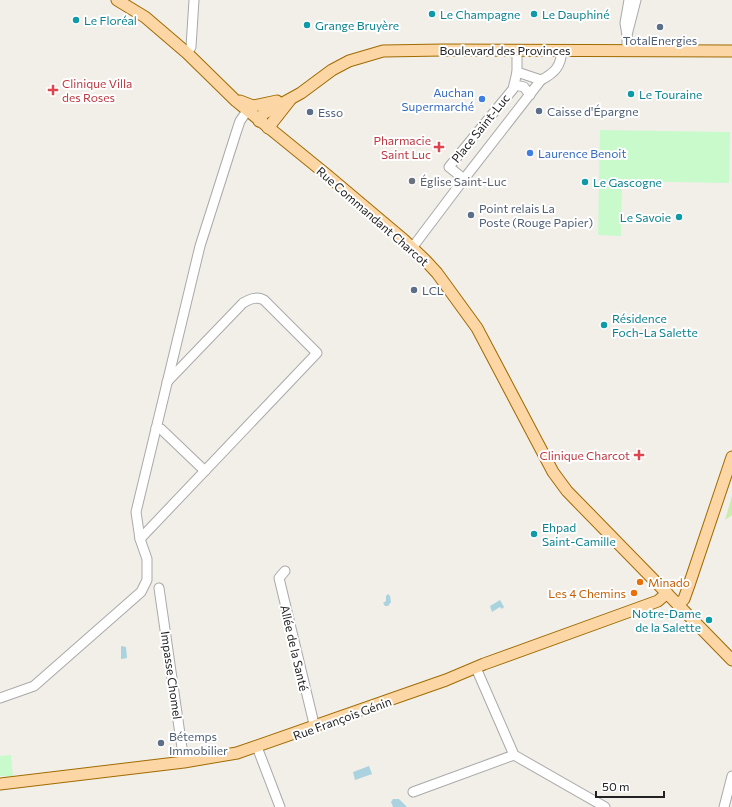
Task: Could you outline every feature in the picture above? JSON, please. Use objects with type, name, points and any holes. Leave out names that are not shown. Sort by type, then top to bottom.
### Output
[{"type":"main road","name":"Rue Commandant Charcot","points":[[117,0],[145,17],[187,53],[231,97],[328,175],[412,248],[437,273],[477,328],[552,472],[568,491],[732,660]]},
{"type":"main road","name":"Boulevard des Provinces","points":[[259,121],[266,112],[292,98],[332,70],[366,55],[407,50],[732,51]]},
{"type":"main road","name":"Boulevard des Provinces","points":[[231,97],[253,106],[292,98]]},
{"type":"main road","name":"Boulevard des Provinces","points":[[268,128],[292,98]]},
{"type":"main road","points":[[678,604],[684,599],[732,459]]},
{"type":"main road","name":"Rue François Génin","points":[[0,784],[217,758],[257,747],[315,728],[658,601],[667,593]]},
{"type":"street","points":[[187,53],[191,47],[194,0]]},
{"type":"street","points":[[627,50],[625,23],[629,0]]},
{"type":"street","points":[[627,35],[636,0]]},
{"type":"street","name":"Place Saint-Luc","points":[[464,179],[449,167],[515,85],[517,72],[517,50]]},
{"type":"street","name":"Place Saint-Luc","points":[[412,248],[541,80],[558,68],[562,60],[562,50]]},
{"type":"street","points":[[517,72],[541,80]]},
{"type":"street","points":[[515,85],[524,87],[530,95]]},
{"type":"street","points":[[0,698],[34,686],[141,592],[147,580],[147,558],[140,539],[136,512],[200,246],[240,121],[247,111]]},
{"type":"street","points":[[140,539],[318,353],[264,300],[259,297],[251,298],[243,303],[166,384]]},
{"type":"street","points":[[156,428],[161,429],[206,471]]},
{"type":"street","name":"Allée de la Santé","points":[[285,571],[279,578],[315,728]]},
{"type":"street","name":"Impasse Chomel","points":[[159,588],[184,762]]},
{"type":"street","points":[[476,668],[514,754],[605,807]]},
{"type":"street","points":[[257,747],[280,807]]},
{"type":"street","points":[[413,792],[514,754]]},
{"type":"street","points":[[724,807],[732,776]]},
{"type":"green space","points":[[600,130],[730,132],[729,183],[622,181],[621,236],[598,235]]},
{"type":"green space","points":[[732,496],[732,515],[725,520]]},
{"type":"green space","points":[[11,755],[13,777],[0,776],[0,756]]},
{"type":"water","points":[[388,594],[391,602],[388,606],[385,606],[383,603],[386,601],[386,596]]},
{"type":"water","points":[[500,600],[504,607],[502,609],[500,607],[492,612],[490,606]]},
{"type":"water","points":[[121,646],[126,647],[127,658],[121,659]]},
{"type":"water","points":[[369,766],[372,774],[355,780],[353,772]]},
{"type":"water","points":[[393,799],[399,799],[407,807],[393,807],[391,802]]},
{"type":"place","name":"Le Champagne","points":[[432,14]]},
{"type":"place","name":"Le Dauphiné","points":[[534,14]]},
{"type":"place","name":"Le Floréal","points":[[76,20]]},
{"type":"place","name":"Grange Bruyère","points":[[307,25]]},
{"type":"place","name":"TotalEnergies","points":[[660,27]]},
{"type":"place","name":"Clinique Villa des Roses","points":[[53,90]]},
{"type":"place","name":"Le Touraine","points":[[631,94]]},
{"type":"place","name":"Auchan Supermarché","points":[[482,99]]},
{"type":"place","name":"Caisse d'Épargne","points":[[539,111]]},
{"type":"place","name":"Esso","points":[[310,112]]},
{"type":"place","name":"Pharmacie Saint Luc","points":[[439,147]]},
{"type":"place","name":"Laurence Benoit","points":[[530,153]]},
{"type":"place","name":"Église Saint-Luc","points":[[412,181]]},
{"type":"place","name":"Le Gascogne","points":[[585,182]]},
{"type":"place","name":"Point relais La Poste (Rouge Papier)","points":[[471,215]]},
{"type":"place","name":"Le Savoie","points":[[679,217]]},
{"type":"place","name":"LCL","points":[[414,290]]},
{"type":"place","name":"Résidence Foch-La Salette","points":[[604,325]]},
{"type":"place","name":"Clinique Charcot","points":[[639,455]]},
{"type":"place","name":"Ehpad Saint-Camille","points":[[534,534]]},
{"type":"place","name":"Minado","points":[[640,582]]},
{"type":"place","name":"Les 4 Chemins","points":[[634,593]]},
{"type":"place","name":"Notre-Dame de la Salette","points":[[709,620]]},
{"type":"place","name":"Bétemps Immobilier","points":[[161,743]]}]
